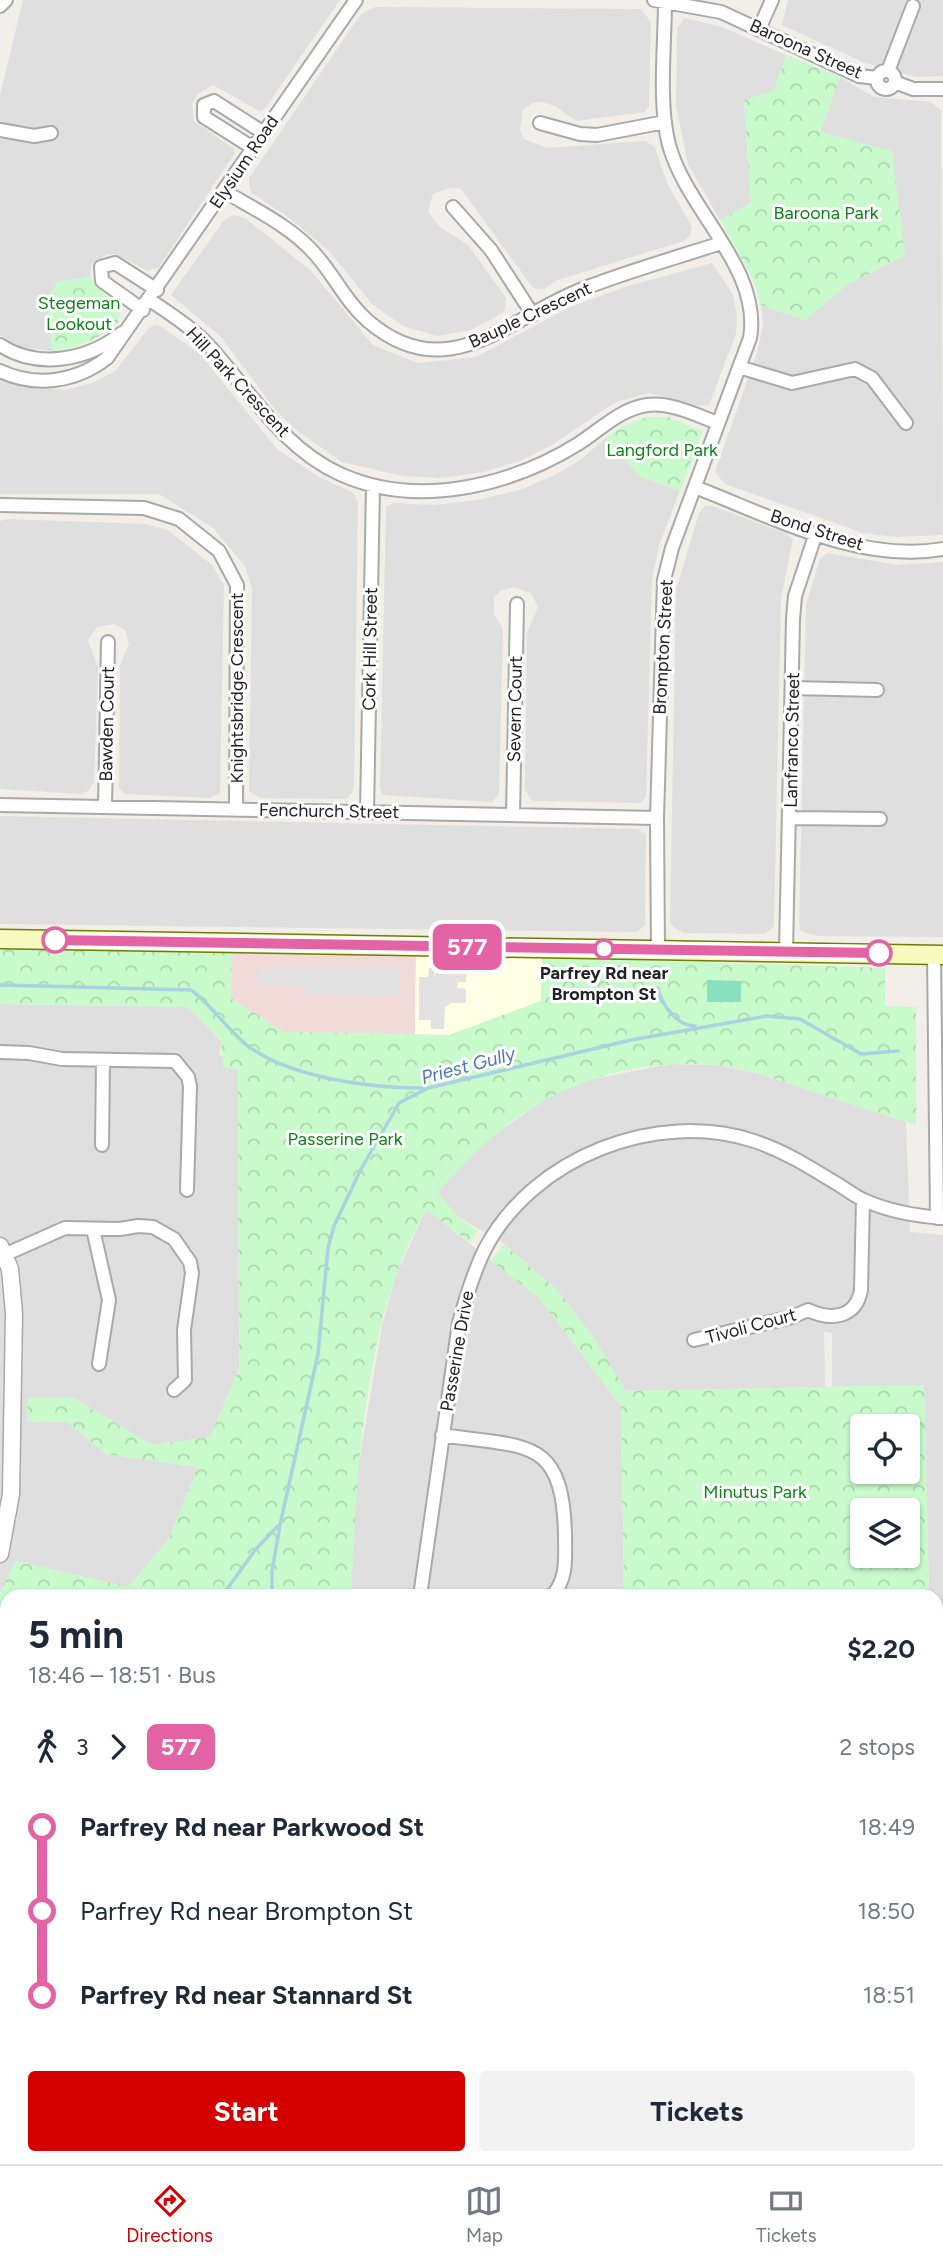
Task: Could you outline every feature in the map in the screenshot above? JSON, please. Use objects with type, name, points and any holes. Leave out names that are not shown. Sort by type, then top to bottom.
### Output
[{"type":"main road","points":[[0,939],[938,955]]},
{"type":"street","points":[[0,6],[6,0]]},
{"type":"street","name":"Elysium Road","points":[[0,370],[32,381],[74,376],[93,369],[107,358],[134,324],[356,0]]},
{"type":"street","points":[[760,27],[772,0]]},
{"type":"street","name":"Baroona Street","points":[[659,1],[721,12],[760,27],[859,76],[886,77],[913,89],[943,89]]},
{"type":"street","name":"Brompton Street","points":[[658,950],[657,818],[664,580],[739,368],[753,317],[743,279],[682,178],[670,146],[665,122],[659,1]]},
{"type":"street","points":[[886,77],[913,6]]},
{"type":"street","points":[[253,148],[204,117],[204,105],[214,101],[264,133]]},
{"type":"street","points":[[540,122],[580,134],[597,135],[665,122]]},
{"type":"street","points":[[1,129],[34,136],[51,133]]},
{"type":"street","name":"Bauple Crescent","points":[[224,191],[291,233],[314,253],[368,321],[393,338],[414,346],[447,350],[470,346],[582,288],[721,243]]},
{"type":"street","points":[[453,207],[497,259],[533,315]]},
{"type":"street","name":"Hill Park Crescent","points":[[150,300],[187,326],[211,348],[265,416],[303,451],[339,474],[373,486],[425,490],[495,482],[538,467],[621,414],[646,405],[667,405],[718,424]]},
{"type":"street","name":"Elysium Road","points":[[0,345],[23,356],[39,359],[75,357],[109,343],[134,324]]},
{"type":"street","points":[[739,368],[792,383],[836,371],[855,369],[872,377],[906,423]]},
{"type":"street","name":"Cork Hill Street","points":[[368,812],[373,486]]},
{"type":"street","name":"Bond Street","points":[[695,487],[816,533],[877,549],[943,549]]},
{"type":"street","name":"Knightsbridge Crescent","points":[[0,505],[144,508],[180,519],[219,551],[237,585],[236,810]]},
{"type":"street","name":"Lanfranco Street","points":[[786,951],[794,596],[816,533]]},
{"type":"street","name":"Severn Court","points":[[513,815],[517,604]]},
{"type":"street","name":"Bawden Court","points":[[105,807],[108,642]]},
{"type":"street","points":[[793,688],[877,690]]},
{"type":"street","name":"Fenchurch Street","points":[[0,805],[657,818]]},
{"type":"street","points":[[791,818],[880,820]]},
{"type":"street","points":[[938,955],[940,1218]]},
{"type":"street","points":[[0,1052],[103,1060],[175,1061],[188,1077],[187,1190]]},
{"type":"street","points":[[102,1145],[103,1060]]},
{"type":"street","name":"Passerine Drive","points":[[421,1589],[459,1323],[468,1286],[486,1247],[506,1218],[529,1194],[588,1154],[623,1140],[669,1132],[710,1133],[752,1140],[794,1157],[863,1200],[890,1211],[940,1218]]},
{"type":"street","name":"Tivoli Court","points":[[694,1340],[792,1317],[808,1310],[825,1316],[843,1316],[853,1311],[859,1303],[863,1200]]},
{"type":"street","points":[[0,1554],[11,1494],[6,1407],[13,1303],[9,1269],[2,1251],[54,1231],[153,1227],[174,1239],[190,1262],[184,1380],[174,1390]]},
{"type":"street","points":[[93,1229],[109,1300],[99,1364]]},
{"type":"street","points":[[442,1435],[522,1447],[541,1455],[553,1468],[565,1499],[566,1569],[558,1589]]},
{"type":"shaded area","points":[[23,0],[340,0],[264,110],[259,111],[213,85],[198,94],[192,104],[194,121],[233,148],[235,153],[159,267],[148,271],[115,254],[107,254],[91,265],[90,277],[58,282],[48,297],[52,351],[21,347],[0,335],[0,95]]},
{"type":"shaded area","points":[[788,0],[943,0],[943,76],[916,77],[865,63],[782,25]]},
{"type":"shaded area","points":[[375,7],[641,9],[651,22],[649,106],[645,112],[576,121],[555,106],[542,102],[532,103],[523,110],[520,129],[524,139],[547,148],[645,141],[654,146],[669,187],[692,227],[690,236],[684,241],[558,280],[544,289],[533,288],[461,189],[449,188],[433,194],[428,212],[440,227],[468,245],[506,298],[504,312],[471,330],[437,336],[403,326],[372,304],[329,251],[288,217],[252,193],[249,178],[361,14]]},
{"type":"shaded area","points":[[685,18],[722,27],[786,55],[774,91],[744,101],[751,203],[720,220],[688,164],[676,106],[677,28]]},
{"type":"shaded area","points":[[840,77],[874,97],[931,102],[941,110],[943,535],[896,537],[863,533],[725,484],[715,472],[757,353],[763,325],[761,305],[805,320],[845,286],[905,255],[820,132]]},
{"type":"shaded area","points":[[233,215],[245,218],[310,270],[373,345],[418,363],[476,357],[570,307],[628,286],[712,263],[733,295],[737,315],[736,334],[709,405],[701,406],[649,393],[616,402],[552,445],[520,461],[484,472],[441,478],[403,476],[342,462],[299,432],[277,412],[221,337],[171,295],[224,220]]},
{"type":"shaded area","points":[[157,324],[199,353],[277,449],[319,477],[354,493],[358,503],[354,785],[352,793],[346,799],[260,798],[249,791],[252,589],[245,566],[213,528],[159,494],[0,494],[0,380],[24,387],[64,390],[92,383],[115,371],[149,328]]},
{"type":"shaded area","points":[[607,437],[639,476],[680,491],[659,545],[652,580],[646,797],[640,803],[532,801],[525,790],[527,633],[538,607],[531,593],[514,587],[500,591],[494,598],[494,614],[503,629],[499,794],[492,802],[383,795],[380,788],[386,507],[393,503],[433,505],[477,500],[520,490],[555,475],[580,460]]},
{"type":"shaded area","points":[[705,506],[713,506],[787,534],[793,539],[781,599],[774,926],[765,934],[684,933],[672,926],[670,920],[676,590],[699,513]]},
{"type":"shaded area","points":[[8,519],[146,524],[168,530],[212,565],[224,585],[220,793],[210,798],[125,794],[119,788],[120,665],[129,644],[125,630],[114,624],[97,627],[88,640],[98,667],[94,782],[89,790],[83,794],[0,789],[0,521]]},
{"type":"shaded area","points":[[828,553],[897,565],[943,562],[943,937],[817,936],[801,931],[799,925],[806,605],[820,558]]},
{"type":"shaded area","points":[[0,816],[638,829],[646,834],[645,925],[637,932],[0,924]]},
{"type":"shaded area","points":[[232,951],[416,954],[415,1034],[283,1032],[231,998]]},
{"type":"shaded area","points":[[416,954],[542,957],[541,1001],[449,1035],[415,1034]]},
{"type":"shaded area","points":[[257,967],[400,967],[400,997],[307,994],[306,986],[260,986]]},
{"type":"shaded area","points":[[429,968],[433,968],[435,977],[436,968],[467,969],[466,982],[458,982],[457,988],[466,989],[466,1003],[451,1003],[445,1007],[444,1029],[431,1029],[431,1020],[419,1020],[419,977],[428,977]]},
{"type":"shaded area","points":[[0,1004],[188,1007],[221,1041],[220,1055],[238,1069],[239,1368],[211,1437],[152,1445],[72,1397],[28,1398],[27,1422],[68,1422],[106,1454],[198,1467],[169,1539],[128,1587],[16,1561],[0,1589]]},
{"type":"shaded area","points":[[669,1064],[719,1065],[760,1074],[906,1122],[910,1232],[943,1235],[943,1589],[929,1589],[924,1385],[832,1387],[832,1333],[824,1332],[825,1387],[625,1391],[594,1338],[558,1291],[504,1244],[457,1216],[437,1192],[487,1140],[551,1095],[589,1080]]},
{"type":"shaded area","points":[[426,1209],[540,1299],[621,1406],[624,1589],[351,1589],[356,1480],[382,1326],[395,1278]]},
{"type":"green space","name":"Baroona Park","points":[[786,55],[840,77],[820,132],[892,151],[905,255],[845,286],[805,320],[761,305],[752,277],[720,220],[751,203],[744,100],[774,91]]},
{"type":"green space","name":"Stegeman Lookout","points":[[90,277],[103,293],[121,308],[118,323],[87,342],[52,351],[48,297],[58,282]]},
{"type":"green space","name":"Langford Park","points":[[647,417],[668,417],[703,431],[680,491],[639,476],[607,437],[623,426]]},
{"type":"green space","name":"Passerine Park","points":[[0,946],[232,951],[231,998],[284,1032],[449,1035],[541,1001],[542,957],[885,968],[885,1006],[916,1007],[916,1125],[728,1066],[691,1064],[639,1068],[614,1073],[564,1090],[508,1124],[437,1192],[457,1216],[477,1231],[470,1242],[426,1210],[405,1253],[376,1347],[367,1397],[356,1499],[351,1589],[2,1589],[15,1561],[128,1587],[169,1539],[198,1467],[106,1454],[68,1422],[27,1422],[28,1398],[72,1397],[152,1445],[210,1437],[239,1368],[238,1069],[223,1068],[221,1040],[188,1007],[0,1004]]},
{"type":"green space","points":[[707,980],[741,981],[741,1002],[707,1002]]},
{"type":"green space","name":"Minutus Park","points":[[504,1244],[558,1291],[594,1338],[626,1391],[924,1385],[929,1589],[624,1589],[621,1406],[540,1299],[491,1261]]},
{"type":"waterway","points":[[0,985],[191,990],[248,1046],[286,1066],[356,1083],[423,1088]]},
{"type":"waterway","points":[[658,988],[671,1013],[682,1022],[695,1026]]},
{"type":"waterway","name":"Priest Gully","points":[[272,1589],[272,1572],[280,1525],[318,1354],[328,1248],[334,1226],[360,1171],[399,1103],[428,1088],[631,1040],[767,1016],[800,1019],[861,1054],[898,1051]]},
{"type":"waterway","name":"Priest Gully","points":[[227,1589],[256,1549],[278,1526]]},
{"type":"bus line","name":"577","points":[[55,940],[879,953]]},
{"type":"place","name":"Parfrey Rd near Brompton St","points":[[604,949]]}]
